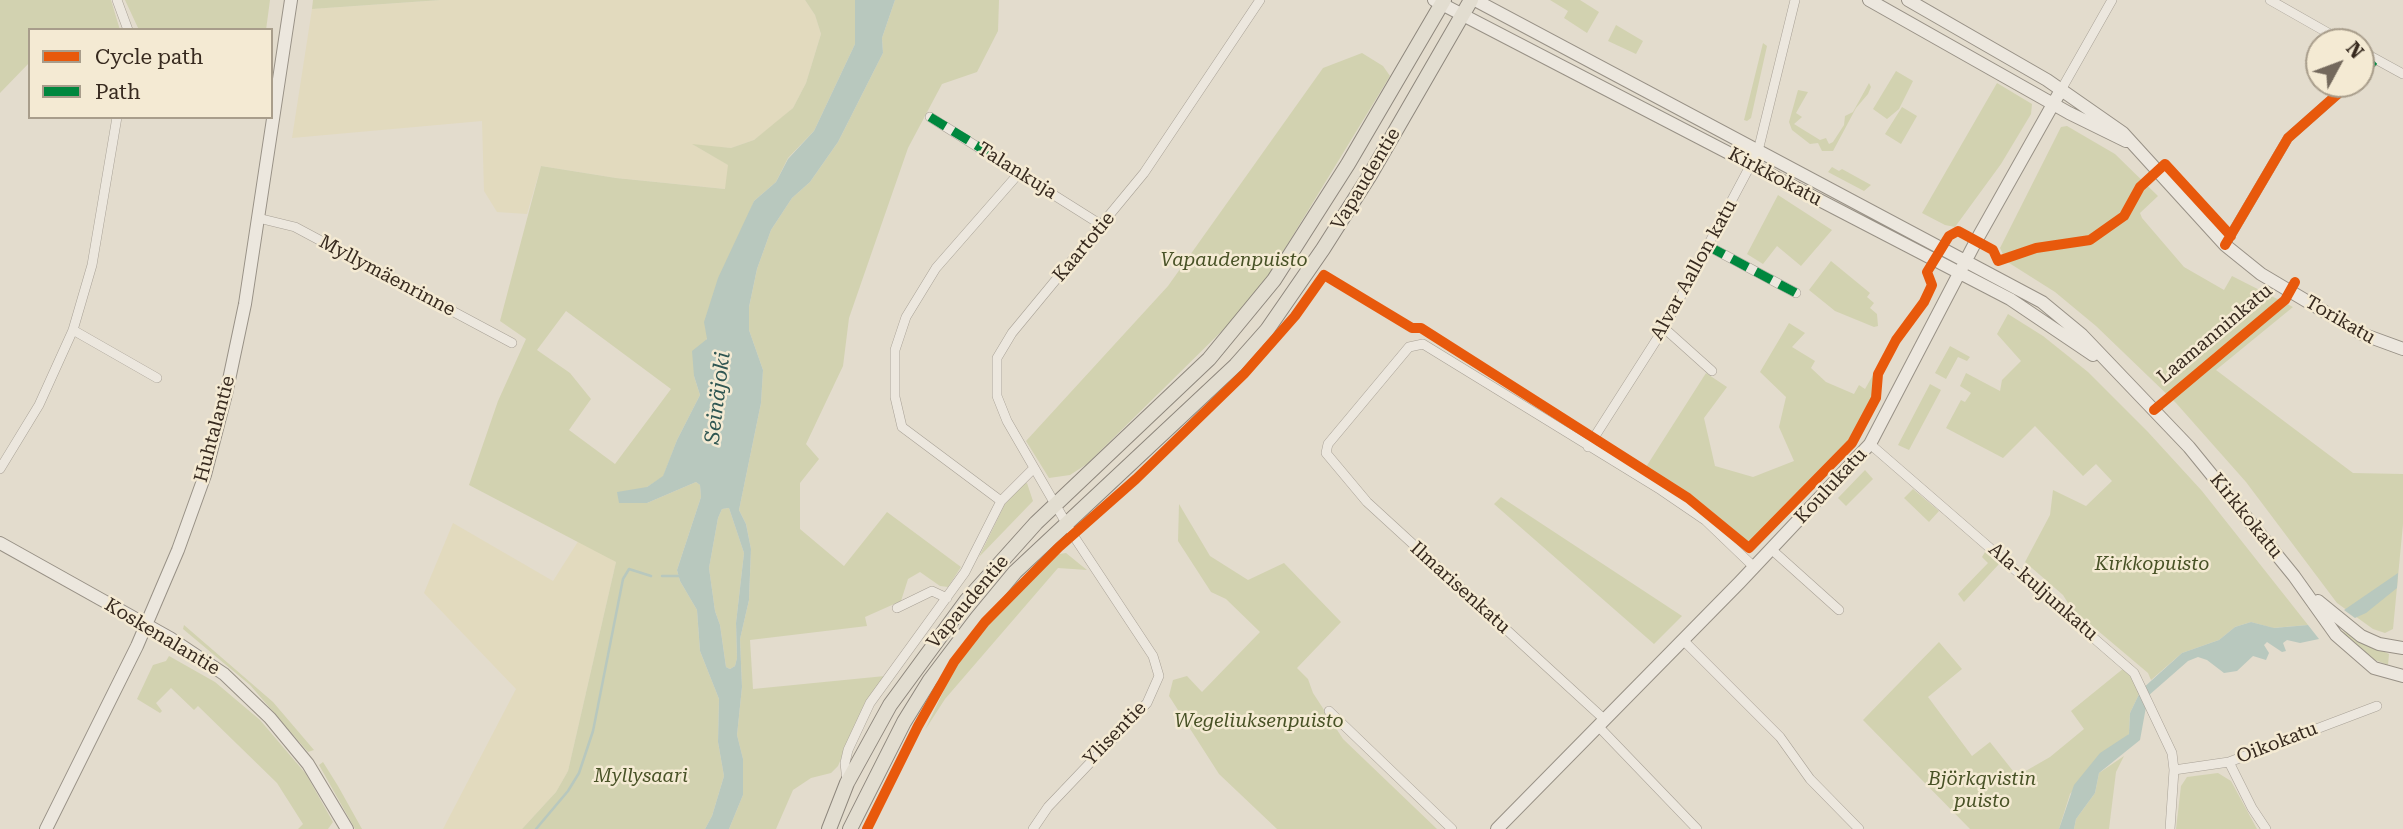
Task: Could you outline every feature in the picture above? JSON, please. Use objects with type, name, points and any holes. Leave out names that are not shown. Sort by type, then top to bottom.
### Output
[{"type":"main road","name":"Huhtalantie","points":[[273,90],[276,64],[291,0]]},
{"type":"main road","name":"Vapaudentie","points":[[850,829],[904,722],[943,661],[1015,572],[1236,365],[1266,330],[1323,249],[1370,175],[1473,0]]},
{"type":"main road","name":"Kirkkokatu","points":[[1473,0],[2042,302],[2082,335],[2189,447],[2294,576],[2336,635],[2374,668],[2403,676]]},
{"type":"main road","name":"Torikatu","points":[[1869,0],[2128,141]]},
{"type":"main road","name":"Torikatu","points":[[1908,0],[2061,90],[2123,133],[2225,244],[2261,274],[2362,334],[2403,349]]},
{"type":"main road","name":"Vapaudentie","points":[[829,829],[847,783],[890,705],[935,639],[1002,559],[1209,359],[1253,308],[1306,234],[1440,1]]},
{"type":"main road","name":"Kirkkokatu","points":[[1440,1],[1462,15],[2034,313],[2109,366]]},
{"type":"main road","name":"Koulukatu","points":[[1497,829],[1754,567],[1870,444],[1958,275],[2061,90]]},
{"type":"main road","name":"Huhtalantie","points":[[46,829],[146,625],[178,550],[205,475],[237,346],[258,218],[270,119]]},
{"type":"main road","name":"Koskenalantie","points":[[0,543],[208,662],[248,695],[308,765],[347,829]]},
{"type":"main road","name":"Kirkkokatu","points":[[2294,576],[2352,630],[2379,644],[2403,648]]},
{"type":"street","points":[[117,0],[127,28]]},
{"type":"street","name":"Kaartotie","points":[[1056,504],[1007,421],[997,396],[997,358],[1012,333],[1103,226],[1175,129],[1260,0]]},
{"type":"street","name":"Alvar Aallon katu","points":[[1588,447],[1664,328],[1752,164],[1758,151],[1795,0]]},
{"type":"street","name":"Koulukatu","points":[[2061,90],[2112,0]]},
{"type":"street","points":[[2276,2],[2320,28]]},
{"type":"street","points":[[2376,60],[2403,74]]},
{"type":"street","points":[[2225,244],[2288,138],[2332,98]]},
{"type":"street","name":"Talankuja","points":[[930,117],[1103,226]]},
{"type":"street","points":[[0,469],[39,405],[73,330],[92,265],[117,119]]},
{"type":"street","points":[[1001,501],[902,427],[895,397],[895,350],[906,317],[925,283],[1020,172]]},
{"type":"street","name":"Myllymäenrinne","points":[[258,218],[295,227],[512,343]]},
{"type":"street","points":[[1708,246],[1796,293]]},
{"type":"street","points":[[1664,328],[1712,371]]},
{"type":"street","points":[[73,330],[157,378]]},
{"type":"street","name":"Ilmarisenkatu","points":[[1588,447],[1423,344],[1415,344],[1326,448],[1331,461],[1367,502],[1602,723],[1696,829]]},
{"type":"street","name":"Ala-kuljunkatu","points":[[1870,444],[2134,673],[2149,699],[2172,752],[2174,770],[2170,829]]},
{"type":"street","points":[[1588,447],[1704,520],[1754,567]]},
{"type":"street","points":[[847,783],[845,763],[855,730],[895,666],[965,572],[1001,501],[1034,468]]},
{"type":"street","name":"Ylisentie","points":[[1033,829],[1048,807],[1147,703],[1158,676],[1153,656],[1056,504]]},
{"type":"street","points":[[1771,549],[1839,610]]},
{"type":"street","points":[[897,608],[932,591],[947,598]]},
{"type":"street","points":[[1682,640],[1780,737],[1810,779],[1859,829]]},
{"type":"street","name":"Oikokatu","points":[[2174,770],[2229,762],[2377,706]]},
{"type":"street","points":[[1329,711],[1452,829]]},
{"type":"street","points":[[2229,762],[2252,808],[2266,829]]},
{"type":"shaded area","points":[[441,0],[805,0],[815,15],[821,34],[806,83],[793,108],[774,125],[754,140],[731,148],[694,145],[729,165],[726,189],[616,178],[541,166],[527,214],[497,212],[484,191],[482,121],[292,138],[312,9]]},
{"type":"shaded area","points":[[453,523],[553,581],[579,540],[616,562],[568,771],[556,792],[522,829],[443,829],[516,689],[424,593]]},
{"type":"green space","points":[[0,0],[111,0],[119,28],[28,28],[28,64],[0,93]]},
{"type":"green space","points":[[125,0],[270,0],[266,28],[138,28]]},
{"type":"green space","points":[[313,0],[441,0],[312,9]]},
{"type":"green space","name":"Myllysaari","points":[[805,0],[855,0],[855,44],[814,131],[788,158],[776,182],[754,201],[694,376],[700,395],[677,440],[663,477],[647,487],[647,503],[696,482],[700,485],[701,497],[677,570],[680,581],[697,610],[700,651],[719,699],[718,742],[724,776],[712,816],[705,829],[522,829],[556,792],[568,771],[616,562],[469,485],[498,401],[526,339],[500,321],[541,166],[616,178],[725,189],[728,165],[692,144],[731,148],[754,140],[793,108],[806,83],[821,34],[815,15]],"holes":[[[566,311],[671,389],[615,464],[569,430],[591,399],[570,373],[537,350]]]},
{"type":"green space","points":[[895,0],[999,0],[998,31],[977,72],[942,84],[908,148],[849,318],[843,366],[806,444],[819,459],[800,483],[800,529],[844,566],[887,512],[961,567],[948,587],[940,586],[920,572],[908,579],[901,601],[865,617],[867,626],[750,640],[753,689],[885,676],[861,712],[838,766],[831,773],[811,778],[793,790],[776,829],[729,829],[743,795],[743,759],[737,735],[742,687],[740,639],[749,600],[751,549],[746,524],[739,510],[761,403],[763,370],[749,330],[749,307],[757,269],[771,230],[792,198],[810,182],[838,142],[883,53],[882,38]]},
{"type":"green space","points":[[1550,0],[1580,0],[1599,12],[1587,33],[1564,18],[1568,11]]},
{"type":"green space","points":[[1616,25],[1643,41],[1636,54],[1608,41]]},
{"type":"green space","points":[[1763,43],[1767,46],[1751,118],[1747,121],[1744,120]]},
{"type":"green space","name":"Vapaudenpuisto","points":[[1362,53],[1383,66],[1390,76],[1270,273],[1232,321],[1087,464],[1070,475],[1049,478],[1026,441],[1168,286],[1323,68]]},
{"type":"green space","points":[[1896,71],[1913,81],[1899,109],[1887,119],[1873,109]]},
{"type":"green space","points":[[1869,83],[1871,87],[1868,94],[1856,108],[1833,151],[1822,151],[1818,143],[1810,144],[1792,130],[1789,122],[1798,90],[1808,92],[1796,113],[1802,117],[1794,124],[1820,140],[1826,138],[1829,144],[1833,142],[1844,125],[1845,116],[1853,112]]},
{"type":"green space","points":[[1997,83],[2032,104],[2031,114],[2001,164],[1955,227],[1945,225],[1922,213]]},
{"type":"green space","points":[[1902,107],[1917,116],[1901,144],[1885,134]]},
{"type":"green space","points":[[2067,126],[2115,154],[2158,196],[2140,213],[2184,267],[2224,290],[2232,276],[2293,307],[2216,370],[2353,473],[2403,474],[2403,524],[2393,629],[2385,633],[2373,629],[2337,603],[2246,482],[2176,403],[2096,326],[2055,292],[2006,261],[2000,248],[2061,127]]},
{"type":"green space","points":[[1832,167],[1839,171],[1842,169],[1871,185],[1864,191],[1828,172]]},
{"type":"green space","points":[[1778,195],[1832,230],[1801,266],[1777,246],[1763,264],[1747,254]]},
{"type":"green space","points":[[1831,261],[1870,293],[1867,297],[1874,303],[1870,308],[1877,314],[1878,326],[1874,327],[1835,311],[1809,290]]},
{"type":"green space","name":"Kirkkopuisto","points":[[2008,314],[2043,336],[2088,372],[2148,432],[2202,491],[2308,625],[2273,628],[2251,622],[2235,627],[2219,640],[2182,653],[2151,680],[2148,673],[2071,608],[2063,595],[2025,562],[2050,515],[2053,490],[2086,506],[2112,481],[2096,464],[2083,476],[2035,426],[2003,458],[1946,428],[1961,400],[1965,402],[1971,393],[1960,386],[1966,373],[2000,391],[2002,380],[2021,361],[1997,334]]},
{"type":"green space","points":[[1789,323],[1805,333],[1792,347],[1815,361],[1811,368],[1826,382],[1854,394],[1859,385],[1865,389],[1873,375],[1876,389],[1862,422],[1841,452],[1753,541],[1747,542],[1709,509],[1646,467],[1706,373],[1727,387],[1704,418],[1715,466],[1753,477],[1794,461],[1779,427],[1786,397],[1760,372]]},
{"type":"green space","points":[[1950,346],[1970,357],[1967,361],[1958,357],[1946,379],[1935,373]]},
{"type":"green space","points":[[1930,384],[1941,390],[1909,450],[1898,445]]},
{"type":"green space","points":[[1865,470],[1873,479],[1846,506],[1838,498]]},
{"type":"green space","points":[[1027,483],[1033,501],[979,557],[1005,504]]},
{"type":"green space","points":[[1913,489],[1939,511],[1929,522],[1904,498]]},
{"type":"green space","points":[[1501,497],[1682,616],[1654,644],[1494,504]]},
{"type":"green space","name":"Wegeliuksenpuisto","points":[[1179,504],[1210,556],[1248,580],[1284,563],[1341,622],[1297,668],[1308,679],[1313,693],[1343,739],[1437,829],[1277,829],[1219,774],[1169,696],[1173,680],[1187,676],[1202,692],[1260,632],[1226,599],[1211,592],[1178,541]]},
{"type":"green space","points":[[729,508],[744,553],[736,623],[737,658],[735,666],[730,669],[726,667],[709,568],[718,518],[722,509]]},
{"type":"green space","points":[[1985,552],[1999,564],[1964,602],[1958,594],[1988,563],[1982,557]]},
{"type":"green space","points":[[1066,553],[1087,570],[1058,568],[945,699],[925,730],[956,665],[987,623],[1059,554]]},
{"type":"green space","points":[[184,625],[273,702],[314,750],[308,752],[250,685],[183,629]]},
{"type":"green space","points":[[2338,629],[2389,654],[2388,665],[2365,656]]},
{"type":"green space","name":"Björkqvistin puisto","points":[[1939,642],[1962,669],[1928,697],[1972,756],[1990,742],[2017,776],[2050,757],[2084,729],[2071,711],[2124,668],[2141,690],[2130,713],[2129,734],[2070,794],[2059,829],[1970,829],[1863,720]]},
{"type":"green space","points":[[169,656],[215,682],[260,720],[306,774],[333,822],[328,829],[298,829],[303,824],[277,783],[198,706],[194,710],[171,688],[156,703],[162,711],[160,713],[137,699],[153,665],[166,661]]},
{"type":"green space","points":[[2124,756],[2116,772],[2109,829],[2074,829],[2076,819],[2095,793],[2099,773]]},
{"type":"green space","points":[[323,762],[362,829],[355,829],[319,765]]},
{"type":"green space","points":[[2218,773],[2231,781],[2257,829],[2176,829],[2181,786],[2187,777]]},
{"type":"water","name":"Seinäjoki","points":[[855,0],[895,0],[882,38],[883,53],[838,142],[810,182],[792,198],[771,230],[757,269],[749,307],[749,330],[763,370],[761,403],[739,510],[746,524],[751,549],[749,600],[740,639],[742,687],[737,735],[743,759],[743,795],[729,829],[705,829],[712,816],[724,776],[718,742],[719,699],[700,651],[697,610],[680,581],[677,570],[701,497],[700,485],[696,482],[647,503],[619,503],[617,492],[647,487],[663,476],[677,440],[700,395],[694,376],[692,351],[707,339],[704,322],[718,278],[754,201],[776,182],[788,159],[814,131],[855,44]],"holes":[[[729,508],[744,553],[736,623],[737,658],[735,666],[730,669],[726,667],[709,568],[722,509]]]},
{"type":"water","points":[[2398,573],[2397,588],[2366,613],[2355,618],[2344,610]]},
{"type":"water","points":[[2251,622],[2274,628],[2308,625],[2319,639],[2300,643],[2287,640],[2283,643],[2286,651],[2282,652],[2267,642],[2264,645],[2269,653],[2266,660],[2253,656],[2237,671],[2224,673],[2207,660],[2198,657],[2188,661],[2148,696],[2140,740],[2099,773],[2095,793],[2076,819],[2074,829],[2059,829],[2074,785],[2100,753],[2129,734],[2130,713],[2141,690],[2182,653],[2219,640],[2235,627]]},
{"type":"waterway","points":[[536,829],[568,791],[579,773],[593,731],[623,579],[629,569],[651,576]]},
{"type":"waterway","points":[[662,576],[680,576]]},
{"type":"marked path","points":[[930,117],[1007,164]]},
{"type":"marked path","points":[[1708,246],[1796,293]]},
{"type":"cycle path","points":[[2225,245],[2288,138],[2333,98]]},
{"type":"cycle path","points":[[867,829],[918,726],[954,662],[985,622],[1059,547],[1136,479],[1244,374],[1295,316],[1324,275],[1412,328],[1421,328],[1688,498],[1749,548],[1852,443],[1876,398],[1878,374],[1896,340],[1924,302],[1932,285],[1927,272],[1949,236],[1958,231],[1993,250],[1998,261],[2036,248],[2090,240],[2124,216],[2140,187],[2165,164],[2231,236]]},
{"type":"cycle path","name":"Laamanninkatu","points":[[2154,410],[2285,300],[2295,282]]}]
